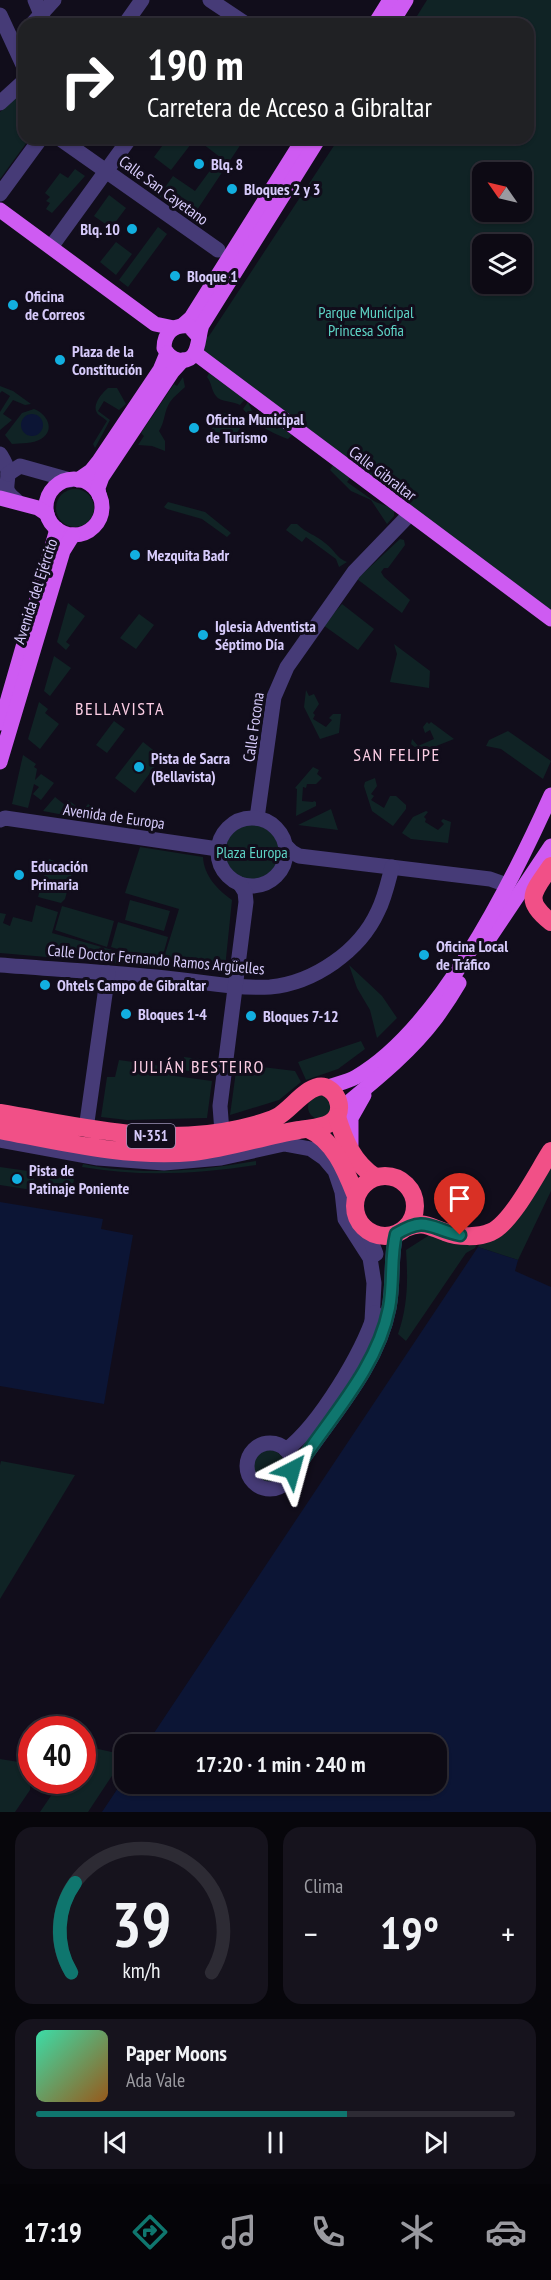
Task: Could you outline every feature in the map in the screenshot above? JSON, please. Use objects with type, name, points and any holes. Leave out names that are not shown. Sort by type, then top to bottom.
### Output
[{"type":"highway","points":[[551,866],[537,888],[533,904],[551,922]]},
{"type":"highway","name":"N-351","points":[[0,1113],[117,1134],[162,1136],[222,1132],[271,1119],[290,1108],[307,1091],[317,1087],[326,1088]]},
{"type":"highway","points":[[326,1088],[337,1098],[338,1114],[347,1146],[354,1157],[375,1177]]},
{"type":"highway","name":"N-351","points":[[0,1130],[101,1149],[162,1153],[190,1152],[234,1146],[280,1133],[324,1126],[338,1114]]},
{"type":"highway","points":[[308,1129],[329,1144],[346,1172],[356,1196],[355,1212],[362,1226],[367,1231],[381,1236],[423,1223],[460,1235],[474,1236],[490,1232],[504,1223],[551,1151]]},
{"type":"highway","points":[[356,1196],[363,1185],[375,1177],[398,1178],[411,1191],[415,1207],[413,1215],[401,1231]]},
{"type":"main road","points":[[379,18],[390,0]]},
{"type":"main road","points":[[395,18],[406,0]]},
{"type":"main road","points":[[300,144],[190,320],[167,335],[160,370],[99,461],[91,471],[74,480],[61,483],[51,491],[47,500],[47,514],[57,529],[73,535],[85,532],[95,525],[101,513],[102,504],[98,488],[102,477],[172,372],[189,357],[199,342],[202,325],[315,144]]},
{"type":"main road","points":[[0,210],[155,324],[174,359],[189,357]]},
{"type":"main road","points":[[218,250],[225,251],[230,248],[246,231]]},
{"type":"main road","points":[[218,250],[222,259],[218,276]]},
{"type":"main road","points":[[155,324],[193,328],[199,337]]},
{"type":"main road","name":"Calle Gibraltar","points":[[189,357],[551,619]]},
{"type":"main road","points":[[74,480],[92,486],[99,495]]},
{"type":"main road","points":[[0,498],[38,508],[47,514]]},
{"type":"main road","name":"Avenida del Ejército","points":[[0,726],[57,529]]},
{"type":"main road","name":"Avenida del Ejército","points":[[0,762],[63,551],[73,535]]},
{"type":"main road","name":"N-351","points":[[326,1088],[355,1077],[371,1066],[415,1025],[459,968],[507,885],[551,795]]},
{"type":"main road","name":"N-351","points":[[338,1114],[401,1058],[436,1018],[551,846]]},
{"type":"main road","points":[[354,1157],[350,1134],[351,1118],[377,1078]]},
{"type":"street","points":[[35,0],[39,18]]},
{"type":"street","points":[[42,18],[54,0]]},
{"type":"street","points":[[129,18],[142,0]]},
{"type":"street","points":[[210,0],[237,18]]},
{"type":"street","points":[[0,15],[18,37]]},
{"type":"street","points":[[0,103],[18,86]]},
{"type":"street","points":[[0,194],[37,144]]},
{"type":"street","name":"Calle San Cayetano","points":[[68,144],[218,250]]},
{"type":"street","points":[[51,247],[126,144]]},
{"type":"street","points":[[0,454],[8,474],[6,488],[9,495],[17,501]]},
{"type":"street","points":[[8,474],[20,466],[74,480]]},
{"type":"street","name":"Calle Focona","points":[[257,818],[272,710],[278,686],[287,667],[354,572],[409,515]]},
{"type":"street","name":"Avenida de Europa","points":[[2,818],[218,849]]},
{"type":"street","points":[[222,1132],[220,1106],[246,902],[240,884],[223,870],[218,849],[220,840],[231,826],[249,818],[265,820],[276,828],[291,852],[299,856],[490,879],[507,885]]},
{"type":"street","points":[[285,864],[286,846]]},
{"type":"street","points":[[246,902],[258,886],[273,879],[285,864],[299,856]]},
{"type":"street","name":"Calle Doctor Fernando Ramos Argüelles","points":[[0,965],[235,986],[270,987],[292,982],[316,973],[342,957],[368,928],[377,913],[392,867]]},
{"type":"street","points":[[240,884],[258,886]]},
{"type":"street","points":[[86,1129],[108,973]]},
{"type":"street","points":[[0,1140],[98,1158],[164,1163],[221,1158],[284,1144],[311,1149],[324,1158],[335,1171],[342,1192],[345,1219],[370,1258],[374,1283],[372,1321]]},
{"type":"street","points":[[286,1450],[305,1433],[346,1374],[372,1321],[381,1283],[376,1254],[367,1231]]},
{"type":"street","points":[[292,1470],[291,1456],[274,1443],[255,1448],[248,1458],[248,1474],[256,1484],[268,1489],[286,1482],[292,1470],[303,1459],[363,1373],[383,1332],[393,1285],[392,1250],[401,1231]]},
{"type":"green space","name":"Parque Municipal Princesa Sofia","points":[[427,0],[551,0],[551,611],[204,351],[205,334],[208,337],[335,144],[534,144],[534,18],[416,18]]},
{"type":"green space","points":[[18,95],[18,144],[26,144],[0,179],[0,112]]},
{"type":"green space","points":[[164,144],[191,144],[171,170],[154,157]]},
{"type":"green space","points":[[203,144],[241,144],[191,219],[159,196],[173,176],[195,191],[220,157]]},
{"type":"green space","points":[[75,169],[85,176],[52,213],[46,209],[50,203],[46,201],[50,197],[45,193],[60,173],[68,178]]},
{"type":"green space","points":[[109,195],[126,208],[111,228],[94,216]]},
{"type":"green space","points":[[158,227],[167,234],[128,287],[119,280]]},
{"type":"green space","points":[[116,242],[132,254],[116,275],[100,262]]},
{"type":"green space","points":[[209,373],[245,399],[240,405],[216,396],[207,377]]},
{"type":"green space","points":[[183,377],[185,387],[170,402],[159,431],[165,441],[165,451],[152,446],[138,445],[144,436],[141,433],[174,384],[177,386]]},
{"type":"green space","points":[[0,386],[13,391],[31,404],[25,405],[13,400],[3,414],[12,420],[0,430],[0,412],[10,396],[2,391],[0,393]]},
{"type":"green space","points":[[108,388],[117,388],[126,404],[119,410],[104,401],[98,411],[110,420],[95,448],[93,444],[107,421],[99,415],[96,405]]},
{"type":"green space","points":[[248,402],[252,411],[277,429],[280,426],[292,435],[288,439],[258,424],[243,409]]},
{"type":"green space","points":[[34,409],[39,411],[48,422],[46,435],[34,442],[12,444],[5,435],[22,413]]},
{"type":"green space","points":[[222,412],[230,415],[232,422],[236,420],[242,425],[232,440],[228,440],[229,436],[225,434],[221,439],[209,433],[215,424],[212,421]]},
{"type":"green space","points":[[333,465],[350,478],[347,482],[374,501],[394,510],[394,516],[387,524],[371,500],[351,491],[330,470]]},
{"type":"green space","points":[[75,489],[88,495],[94,508],[88,521],[75,527],[62,521],[56,508],[62,495]]},
{"type":"green space","points":[[168,502],[205,512],[231,533],[227,537],[202,519],[167,509],[164,507]]},
{"type":"green space","points":[[291,524],[297,524],[322,540],[347,562],[339,567],[336,559],[306,537],[302,542],[286,530]]},
{"type":"green space","points":[[400,539],[404,540],[405,545],[388,568],[384,568],[381,572],[410,600],[402,613],[357,579]]},
{"type":"green space","points":[[68,603],[85,616],[66,642],[70,645],[66,650],[57,642]]},
{"type":"green space","points":[[342,604],[374,629],[358,650],[323,625]]},
{"type":"green space","points":[[139,614],[154,625],[136,649],[120,638]]},
{"type":"green space","points":[[394,644],[430,671],[429,688],[390,682],[397,654]]},
{"type":"green space","points":[[54,656],[71,668],[50,696],[44,691]]},
{"type":"green space","points":[[306,690],[309,696],[314,694],[319,704],[313,713],[315,715],[313,719],[326,727],[332,720],[329,718],[333,714],[341,714],[339,733],[320,739],[304,707]]},
{"type":"green space","points":[[39,702],[48,709],[45,713],[59,724],[40,749],[28,739]]},
{"type":"green space","points":[[114,721],[125,729],[107,753],[96,745]]},
{"type":"green space","points":[[427,722],[429,724],[431,722],[454,739],[421,752],[411,744],[412,739],[418,746],[434,739],[430,730],[425,733],[423,727]]},
{"type":"green space","points":[[508,731],[551,761],[543,779],[501,749],[486,746],[489,740]]},
{"type":"green space","name":"Pista de Sacra (Bellavista)","points":[[143,742],[162,757],[135,793],[115,778]]},
{"type":"green space","points":[[23,755],[36,764],[34,767],[37,769],[35,780],[41,774],[54,783],[41,800],[33,794],[39,787],[34,784],[28,808],[12,804]]},
{"type":"green space","points":[[313,767],[319,770],[317,774],[322,778],[316,784],[307,784],[306,788],[303,787],[302,801],[314,801],[316,806],[296,816],[297,789],[295,788]]},
{"type":"green space","points":[[375,778],[377,786],[371,794],[374,796],[371,800],[384,808],[390,796],[396,796],[406,805],[406,809],[393,826],[372,811],[364,786],[365,782]]},
{"type":"green space","points":[[55,797],[65,805],[68,800],[83,811],[88,804],[92,807],[90,820],[43,811]]},
{"type":"green space","points":[[331,809],[338,830],[298,825]]},
{"type":"green space","points":[[428,812],[424,817],[425,822],[438,830],[444,824],[441,821],[443,819],[451,822],[448,843],[411,839],[402,833],[413,817]]},
{"type":"green space","name":"Plaza Europa","points":[[247,825],[257,825],[267,829],[275,837],[279,852],[275,867],[267,875],[257,879],[247,879],[237,875],[229,867],[225,857],[225,847],[229,837],[237,829]]},
{"type":"green space","points":[[140,847],[203,857],[206,870],[213,882],[232,900],[225,968],[220,972],[0,953],[0,913],[6,914],[3,923],[10,926],[13,917],[32,922],[36,905],[58,912],[52,933],[162,964],[179,909],[125,893]]},
{"type":"green space","points":[[49,859],[57,862],[56,867],[72,873],[65,899],[61,903],[38,897]]},
{"type":"green space","points":[[130,900],[170,911],[164,931],[125,920]]},
{"type":"green space","points":[[62,906],[114,921],[107,947],[55,930]]},
{"type":"green space","points":[[118,922],[168,937],[161,962],[111,947]]},
{"type":"green space","points":[[349,965],[382,996],[397,1018],[377,1038],[370,1010],[357,988]]},
{"type":"green space","points":[[361,1041],[365,1049],[338,1069],[306,1080],[298,1062]]},
{"type":"green space","points":[[184,1057],[215,1061],[212,1075],[182,1070]]},
{"type":"green space","points":[[119,1060],[176,1068],[175,1076],[212,1081],[207,1118],[127,1120],[101,1117],[107,1077],[115,1077]]},
{"type":"green space","points":[[237,1064],[295,1071],[301,1082],[279,1100],[230,1115]]},
{"type":"green space","points":[[320,1095],[328,1099],[332,1107],[328,1115],[320,1119],[312,1115],[308,1107],[312,1099]]},
{"type":"green space","points":[[256,1161],[256,1165],[169,1173],[126,1172],[82,1167],[83,1164],[126,1170],[169,1171]]},
{"type":"green space","points":[[551,1166],[551,1191],[518,1260],[478,1247],[485,1238],[518,1220]]},
{"type":"green space","name":"Pista de Patinaje Poniente","points":[[0,1167],[35,1172],[32,1190],[0,1185]]},
{"type":"green space","points":[[50,1175],[74,1179],[71,1197],[47,1193]]},
{"type":"green space","points":[[431,1234],[456,1244],[477,1244],[475,1248],[466,1253],[406,1341],[398,1334],[404,1313],[406,1292],[406,1250]]},
{"type":"green space","points":[[269,1450],[280,1455],[285,1466],[280,1477],[269,1482],[258,1477],[253,1466],[258,1455]]},
{"type":"green space","points":[[1,1461],[75,1475],[0,1599],[0,1465]]},
{"type":"green space","points":[[96,1748],[114,1753],[114,1773],[88,1812],[40,1812],[52,1794],[96,1794]]},
{"type":"green space","points":[[0,1759],[18,1762],[18,1794],[27,1794],[15,1812],[0,1812]]},
{"type":"water","points":[[32,414],[40,417],[43,425],[40,433],[32,436],[24,433],[21,425],[24,417]]},
{"type":"water","points":[[0,1202],[103,1219],[101,1229],[133,1235],[104,1404],[0,1386]]},
{"type":"water","points":[[478,1247],[518,1260],[515,1271],[551,1287],[551,1812],[102,1812],[114,1794],[447,1794],[447,1734],[153,1734]]},
{"type":"place","name":"Blq. 8","points":[[199,164]]},
{"type":"place","name":"Bloques 2 y 3","points":[[232,189]]},
{"type":"place","name":"Blq. 10","points":[[132,229]]},
{"type":"place","name":"Bloque 1","points":[[175,276]]},
{"type":"place","name":"Oficina de Correos","points":[[13,305]]},
{"type":"place","name":"Plaza de la Constitución","points":[[60,360]]},
{"type":"place","name":"Oficina Municipal de Turismo","points":[[194,428]]},
{"type":"place","name":"Mezquita Badr","points":[[135,555]]},
{"type":"place","name":"Iglesia Adventista Séptimo Día","points":[[203,635]]},
{"type":"place","name":"Pista de Sacra (Bellavista)","points":[[139,767]]},
{"type":"place","name":"Educación Primaria","points":[[19,875]]},
{"type":"place","name":"Oficina Local de Tráfico","points":[[424,955]]},
{"type":"place","name":"Ohtels Campo de Gibraltar","points":[[45,985]]},
{"type":"place","name":"Bloques 1-4","points":[[126,1014]]},
{"type":"place","name":"Bloques 7-12","points":[[251,1016]]},
{"type":"place","name":"Pista de Patinaje Poniente","points":[[17,1179]]},
{"type":"district","name":"BELLAVISTA","points":[[120,709]]},
{"type":"district","name":"SAN FELIPE","points":[[397,755]]},
{"type":"district","name":"JULIÁN BESTEIRO","points":[[199,1067]]},
{"type":"route","points":[[292,1470],[303,1459],[363,1373],[383,1332],[393,1285],[392,1250],[396,1234],[412,1225],[423,1223],[460,1235]]}]
